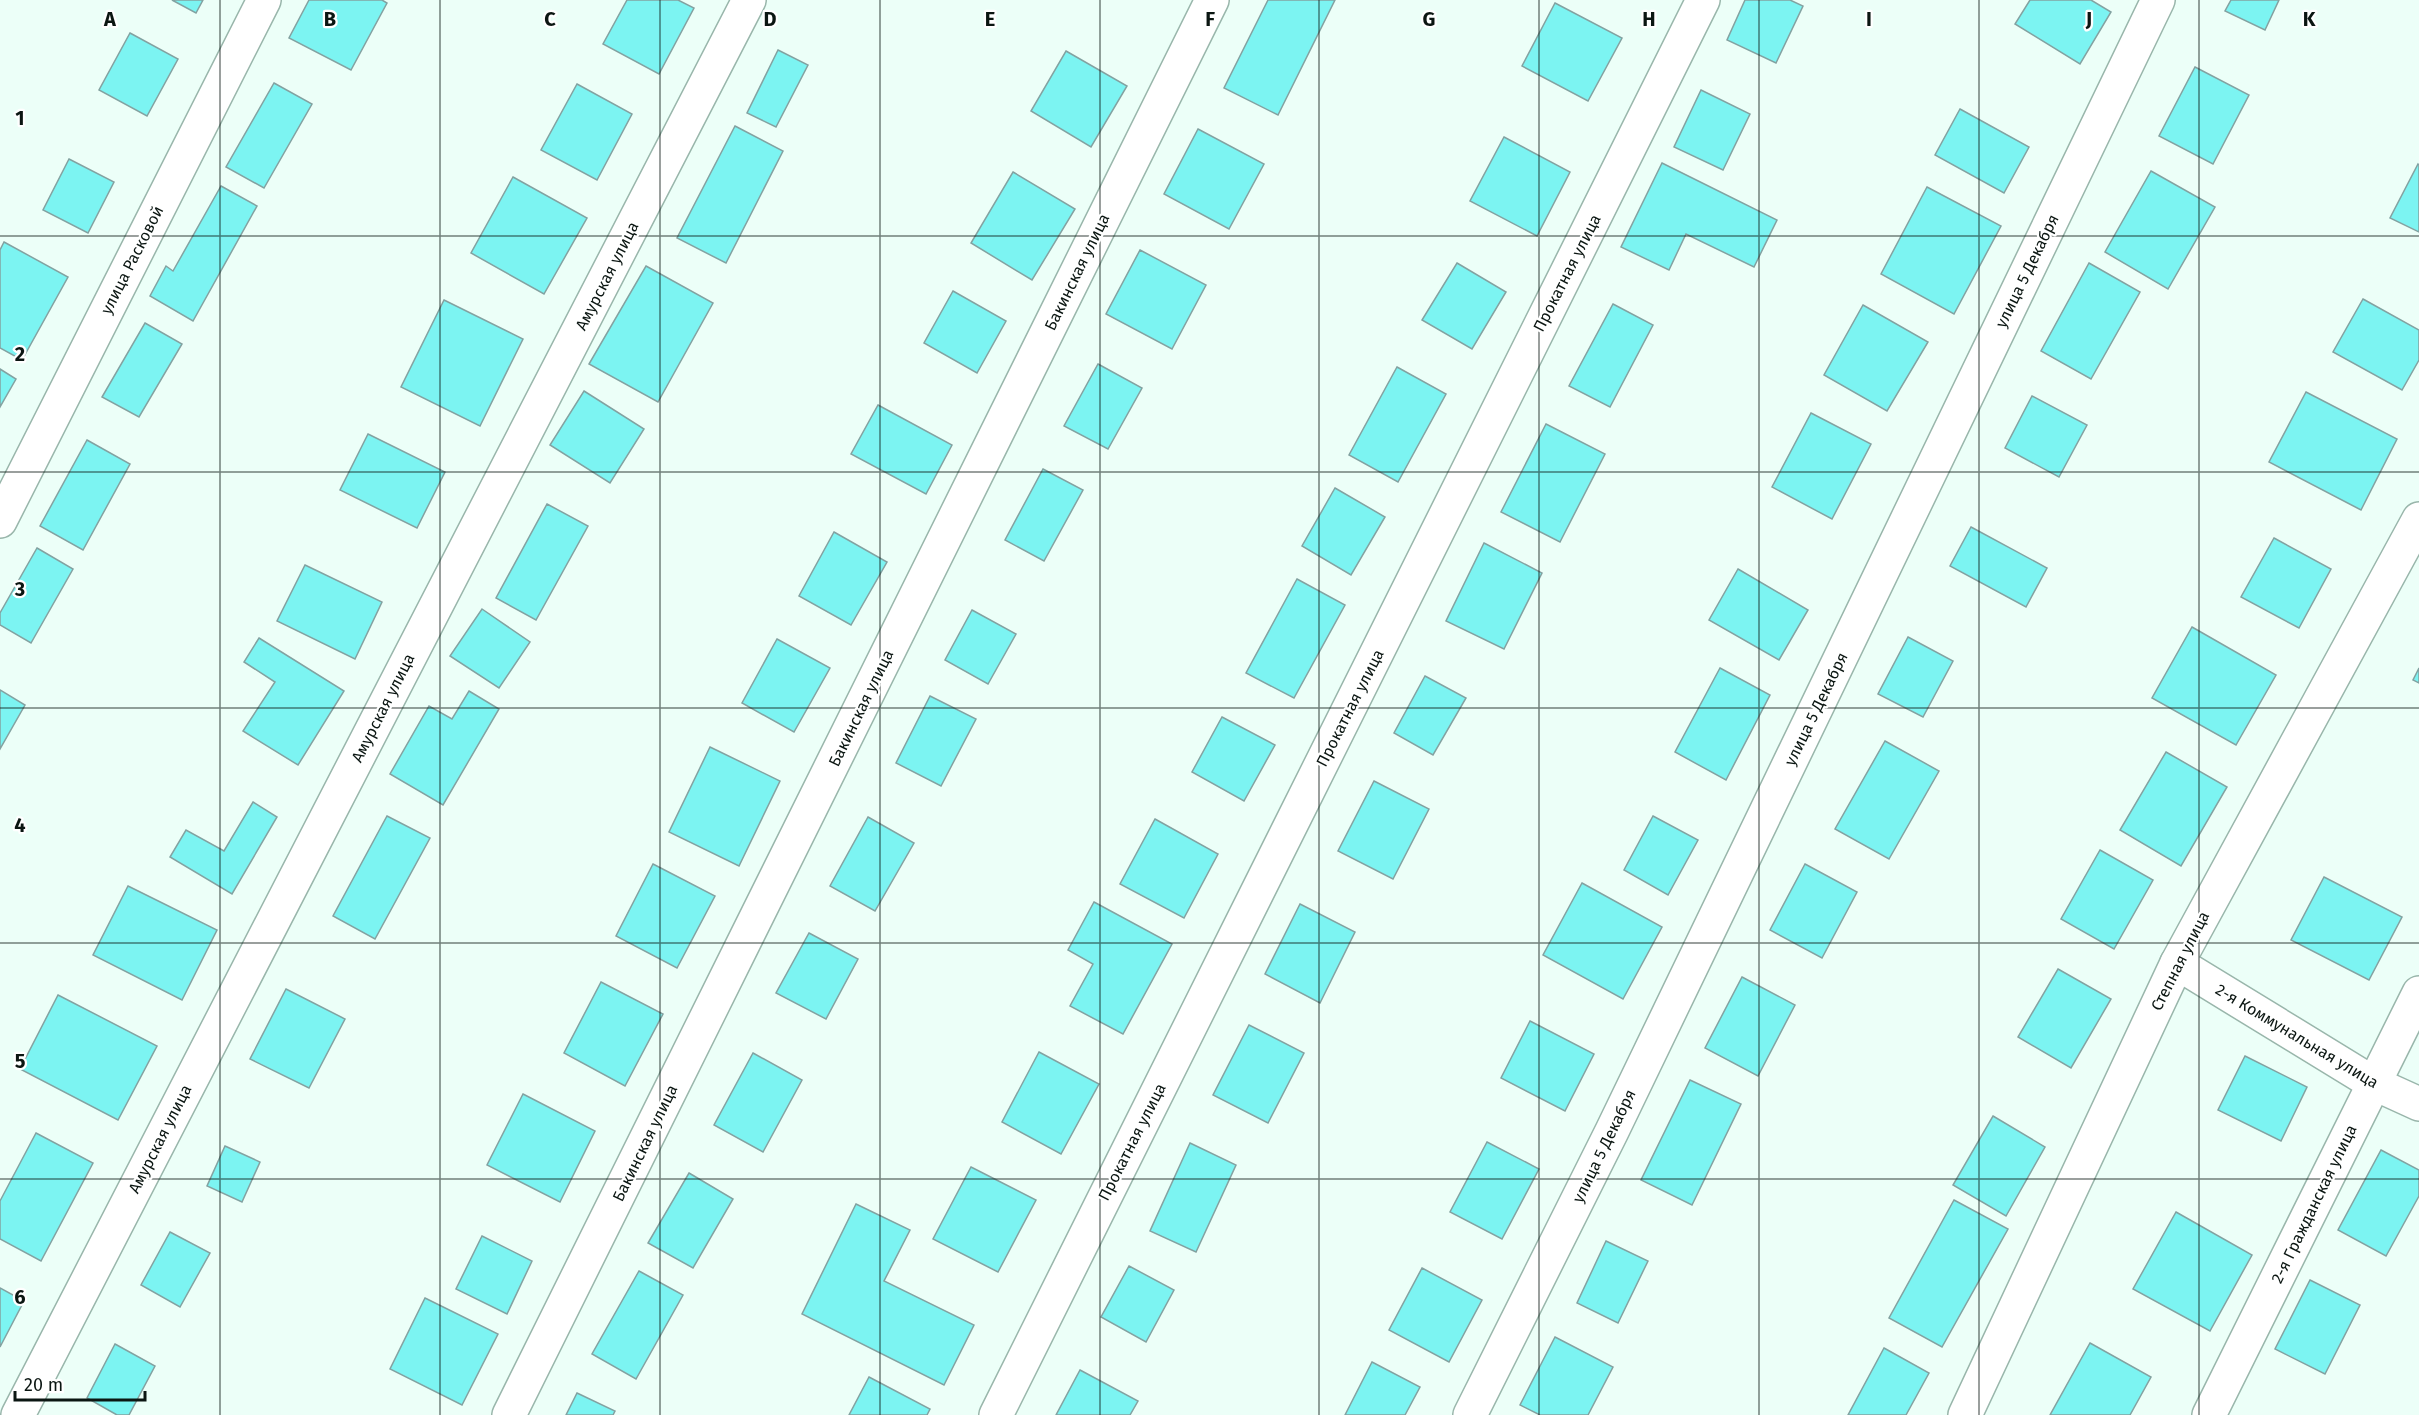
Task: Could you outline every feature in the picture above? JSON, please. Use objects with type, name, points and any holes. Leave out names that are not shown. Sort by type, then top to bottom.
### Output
[{"type":"street","name":"улица Расковой","points":[[0,521],[264,0]]},
{"type":"street","name":"Амурская улица","points":[[18,1415],[749,0]]},
{"type":"street","name":"Бакинская улица","points":[[509,1415],[1212,0]]},
{"type":"street","name":"Прокатная улица","points":[[996,1415],[1703,0]]},
{"type":"street","name":"улица 5 Декабря","points":[[1470,1415],[1612,1131],[2158,0]]},
{"type":"street","name":"Степная улица","points":[[1965,1415],[2177,963],[2419,519]]},
{"type":"street","name":"2-я Коммунальная улица","points":[[2177,963],[2373,1083],[2419,1104]]},
{"type":"street","name":"2-я Гражданская улица","points":[[2209,1415],[2419,993]]},
{"type":"building","points":[[172,0],[203,0],[196,13]]},
{"type":"building","points":[[309,0],[382,0],[387,3],[351,70],[289,38]]},
{"type":"building","points":[[627,0],[678,0],[694,8],[659,74],[603,44]]},
{"type":"building","points":[[1268,0],[1335,0],[1278,115],[1224,88]]},
{"type":"building","points":[[1745,0],[1790,0],[1803,6],[1776,63],[1727,40]]},
{"type":"building","points":[[2030,0],[2091,0],[2111,12],[2080,64],[2015,24]]},
{"type":"building","points":[[2231,0],[2279,0],[2265,30],[2225,11]]},
{"type":"building","points":[[1555,3],[1622,38],[1588,101],[1522,66]]},
{"type":"building","points":[[130,33],[178,59],[147,116],[99,90]]},
{"type":"building","points":[[778,50],[808,65],[776,127],[747,113]]},
{"type":"building","points":[[1066,51],[1127,86],[1091,147],[1031,111]]},
{"type":"building","points":[[2195,67],[2249,95],[2213,164],[2159,136]]},
{"type":"building","points":[[274,83],[312,104],[264,188],[226,167]]},
{"type":"building","points":[[577,84],[632,114],[597,180],[541,150]]},
{"type":"building","points":[[1701,90],[1750,114],[1723,170],[1674,147]]},
{"type":"building","points":[[1960,109],[2029,147],[2004,193],[1935,155]]},
{"type":"building","points":[[735,126],[783,151],[726,263],[677,238]]},
{"type":"building","points":[[1198,129],[1264,164],[1229,229],[1164,194]]},
{"type":"building","points":[[1504,137],[1570,172],[1537,236],[1470,201]]},
{"type":"building","points":[[69,159],[114,182],[88,233],[43,210]]},
{"type":"building","points":[[1662,163],[1777,220],[1754,267],[1686,234],[1669,270],[1621,247]]},
{"type":"building","points":[[2419,165],[2419,232],[2390,218]]},
{"type":"building","points":[[2151,171],[2215,207],[2168,289],[2105,252]]},
{"type":"building","points":[[1013,172],[1075,209],[1032,280],[971,243]]},
{"type":"building","points":[[513,177],[587,218],[544,294],[471,253]]},
{"type":"building","points":[[221,186],[257,206],[193,321],[150,296],[166,266],[173,271]]},
{"type":"building","points":[[1927,187],[2001,226],[1954,314],[1881,274]]},
{"type":"building","points":[[4,242],[68,277],[22,360],[0,348],[0,250]]},
{"type":"building","points":[[1140,250],[1206,285],[1172,349],[1106,314]]},
{"type":"building","points":[[1457,263],[1506,292],[1472,349],[1422,320]]},
{"type":"building","points":[[2089,263],[2140,292],[2091,379],[2041,351]]},
{"type":"building","points":[[646,266],[713,303],[658,402],[589,364]]},
{"type":"building","points":[[953,291],[1006,321],[977,373],[924,343]]},
{"type":"building","points":[[2363,299],[2419,330],[2419,360],[2402,390],[2333,352]]},
{"type":"building","points":[[444,300],[523,339],[480,426],[401,387]]},
{"type":"building","points":[[1613,304],[1653,325],[1610,407],[1569,386]]},
{"type":"building","points":[[1863,305],[1928,342],[1887,411],[1824,375]]},
{"type":"building","points":[[145,323],[182,344],[139,417],[102,397]]},
{"type":"building","points":[[1098,364],[1142,388],[1108,449],[1064,426]]},
{"type":"building","points":[[1397,367],[1446,394],[1398,482],[1349,455]]},
{"type":"building","points":[[0,369],[16,379],[0,407]]},
{"type":"building","points":[[584,391],[644,429],[610,483],[550,445]]},
{"type":"building","points":[[2306,392],[2397,439],[2361,510],[2269,462]]},
{"type":"building","points":[[2032,396],[2087,425],[2059,477],[2005,448]]},
{"type":"building","points":[[878,405],[952,445],[926,494],[851,454]]},
{"type":"building","points":[[1811,413],[1871,444],[1832,519],[1772,487]]},
{"type":"building","points":[[1546,424],[1605,454],[1560,542],[1501,512]]},
{"type":"building","points":[[368,434],[445,472],[417,528],[340,490]]},
{"type":"building","points":[[87,440],[130,464],[83,550],[40,526]]},
{"type":"building","points":[[1043,469],[1083,490],[1044,561],[1005,540]]},
{"type":"building","points":[[1335,488],[1385,517],[1351,575],[1302,546]]},
{"type":"building","points":[[547,504],[588,526],[536,620],[496,598]]},
{"type":"building","points":[[1971,527],[2047,568],[2026,607],[1950,566]]},
{"type":"building","points":[[834,532],[887,562],[851,625],[799,596]]},
{"type":"building","points":[[2274,538],[2331,569],[2299,628],[2241,597]]},
{"type":"building","points":[[1484,543],[1542,573],[1504,649],[1446,621]]},
{"type":"building","points":[[37,548],[73,569],[31,643],[0,625],[0,613]]},
{"type":"building","points":[[305,565],[382,602],[355,659],[277,621]]},
{"type":"building","points":[[1738,569],[1808,610],[1779,660],[1709,620]]},
{"type":"building","points":[[1297,579],[1345,605],[1294,698],[1246,673]]},
{"type":"building","points":[[482,609],[530,642],[499,688],[450,656]]},
{"type":"building","points":[[972,610],[1016,634],[988,684],[945,660]]},
{"type":"building","points":[[2192,627],[2276,675],[2236,745],[2152,698]]},
{"type":"building","points":[[1908,637],[1953,661],[1923,717],[1878,694]]},
{"type":"building","points":[[259,638],[344,691],[298,765],[243,731],[275,682],[244,662]]},
{"type":"building","points":[[777,639],[830,668],[794,732],[742,703]]},
{"type":"building","points":[[1720,668],[1770,695],[1726,780],[1675,752]]},
{"type":"building","points":[[2419,668],[2419,683],[2413,680]]},
{"type":"building","points":[[1425,676],[1466,698],[1433,755],[1394,733]]},
{"type":"building","points":[[0,690],[25,705],[0,749]]},
{"type":"building","points":[[469,691],[499,709],[443,805],[390,774],[429,706],[452,719]]},
{"type":"building","points":[[930,696],[976,719],[941,786],[896,763]]},
{"type":"building","points":[[1222,717],[1275,745],[1244,801],[1192,772]]},
{"type":"building","points":[[1885,741],[1939,771],[1889,859],[1835,829]]},
{"type":"building","points":[[710,747],[780,781],[739,866],[669,832]]},
{"type":"building","points":[[2166,752],[2227,787],[2181,866],[2120,830]]},
{"type":"building","points":[[1374,781],[1429,809],[1393,879],[1338,851]]},
{"type":"building","points":[[253,802],[277,817],[232,894],[170,857],[186,830],[224,851]]},
{"type":"building","points":[[387,816],[430,838],[375,939],[333,916]]},
{"type":"building","points":[[1653,816],[1698,840],[1668,895],[1624,870]]},
{"type":"building","points":[[868,817],[914,843],[875,911],[830,886]]},
{"type":"building","points":[[1155,819],[1218,854],[1184,918],[1120,884]]},
{"type":"building","points":[[2100,850],[2153,880],[2114,949],[2061,919]]},
{"type":"building","points":[[653,864],[715,896],[677,968],[616,936]]},
{"type":"building","points":[[1805,864],[1857,892],[1822,958],[1770,930]]},
{"type":"building","points":[[2324,877],[2402,917],[2369,980],[2291,940]]},
{"type":"building","points":[[1582,883],[1662,927],[1623,999],[1543,955]]},
{"type":"building","points":[[128,886],[217,930],[182,1000],[93,955]]},
{"type":"building","points":[[1094,902],[1172,944],[1123,1034],[1070,1006],[1093,964],[1068,950]]},
{"type":"building","points":[[1300,904],[1355,932],[1320,1003],[1265,974]]},
{"type":"building","points":[[809,933],[858,959],[826,1019],[776,993]]},
{"type":"building","points":[[2058,969],[2111,999],[2071,1068],[2018,1037]]},
{"type":"building","points":[[1742,977],[1795,1005],[1758,1076],[1705,1048]]},
{"type":"building","points":[[601,982],[663,1014],[625,1086],[564,1053]]},
{"type":"building","points":[[286,989],[345,1019],[309,1088],[250,1059]]},
{"type":"building","points":[[58,995],[157,1046],[118,1120],[20,1069]]},
{"type":"building","points":[[1530,1021],[1594,1054],[1565,1111],[1501,1078]]},
{"type":"building","points":[[1249,1025],[1304,1053],[1268,1123],[1213,1095]]},
{"type":"building","points":[[1039,1052],[1099,1084],[1061,1154],[1002,1122]]},
{"type":"building","points":[[753,1053],[802,1080],[763,1152],[714,1125]]},
{"type":"building","points":[[2245,1056],[2307,1087],[2281,1141],[2218,1110]]},
{"type":"building","points":[[1690,1080],[1741,1104],[1692,1205],[1641,1180]]},
{"type":"building","points":[[523,1094],[595,1131],[560,1202],[487,1165]]},
{"type":"building","points":[[1993,1116],[2045,1147],[2006,1216],[1953,1185]]},
{"type":"building","points":[[36,1133],[93,1163],[41,1261],[0,1239],[0,1201]]},
{"type":"building","points":[[1487,1142],[1539,1169],[1502,1239],[1450,1212]]},
{"type":"building","points":[[1190,1143],[1236,1165],[1196,1252],[1150,1231]]},
{"type":"building","points":[[225,1146],[260,1162],[242,1202],[207,1186]]},
{"type":"building","points":[[2381,1150],[2419,1170],[2419,1196],[2386,1256],[2338,1230]]},
{"type":"building","points":[[971,1167],[1036,1200],[998,1272],[933,1239]]},
{"type":"building","points":[[689,1173],[733,1199],[693,1268],[648,1243]]},
{"type":"building","points":[[1954,1200],[2008,1229],[1942,1347],[1889,1318]]},
{"type":"building","points":[[856,1204],[910,1230],[884,1281],[974,1325],[944,1385],[802,1314]]},
{"type":"building","points":[[2176,1212],[2252,1255],[2210,1331],[2133,1289]]},
{"type":"building","points":[[170,1232],[210,1253],[180,1307],[141,1285]]},
{"type":"building","points":[[482,1236],[532,1261],[507,1314],[456,1289]]},
{"type":"building","points":[[1606,1241],[1648,1261],[1618,1323],[1577,1303]]},
{"type":"building","points":[[1129,1266],[1174,1290],[1146,1342],[1101,1317]]},
{"type":"building","points":[[1422,1268],[1482,1300],[1449,1362],[1389,1330]]},
{"type":"building","points":[[639,1271],[683,1295],[636,1379],[592,1354]]},
{"type":"building","points":[[2310,1280],[2360,1305],[2325,1374],[2275,1349]]},
{"type":"building","points":[[0,1288],[24,1301],[0,1347]]},
{"type":"building","points":[[425,1298],[498,1334],[462,1405],[390,1369]]},
{"type":"building","points":[[1555,1337],[1613,1367],[1588,1415],[1540,1415],[1520,1405]]},
{"type":"building","points":[[2090,1343],[2151,1377],[2130,1415],[2050,1415]]},
{"type":"building","points":[[115,1344],[155,1366],[129,1415],[117,1415],[87,1398]]},
{"type":"building","points":[[1884,1348],[1929,1373],[1906,1415],[1848,1415]]},
{"type":"building","points":[[1372,1362],[1420,1387],[1405,1415],[1345,1415]]},
{"type":"building","points":[[1080,1370],[1138,1401],[1130,1415],[1056,1415]]},
{"type":"building","points":[[869,1377],[930,1409],[927,1415],[849,1415]]},
{"type":"building","points":[[577,1393],[615,1411],[613,1415],[566,1415]]}]
